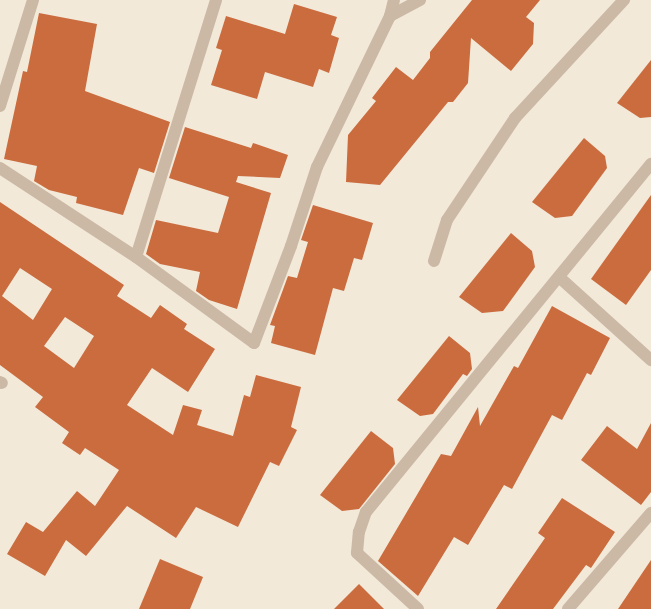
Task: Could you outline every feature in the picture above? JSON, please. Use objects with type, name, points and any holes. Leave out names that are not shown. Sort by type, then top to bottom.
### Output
[{"type":"street","points":[[0,106],[33,0]]},
{"type":"street","points":[[136,257],[216,0]]},
{"type":"street","points":[[0,168],[136,257],[254,343],[291,246],[317,166],[390,16],[394,0]]},
{"type":"street","points":[[390,16],[420,0]]},
{"type":"street","points":[[434,261],[447,220],[514,118],[624,0]]},
{"type":"street","points":[[418,609],[358,554],[359,532],[366,512],[651,164]]},
{"type":"street","points":[[559,278],[651,360]]},
{"type":"street","points":[[568,609],[651,513]]},
{"type":"building","points":[[472,0],[540,0],[526,17],[534,23],[533,44],[511,71],[471,38],[468,83],[453,102],[448,102],[380,185],[346,182],[348,135],[376,101],[372,98],[396,67],[413,80],[430,58],[430,52]]},
{"type":"building","points":[[294,4],[337,17],[331,35],[339,38],[329,73],[319,69],[313,87],[265,72],[257,99],[211,85],[222,50],[216,48],[226,16],[285,34]]},
{"type":"building","points":[[39,13],[97,24],[85,91],[170,122],[154,173],[139,168],[123,215],[76,203],[77,197],[49,190],[34,181],[37,166],[4,159],[23,71],[27,72]]},
{"type":"building","points":[[651,60],[651,117],[640,118],[617,103]]},
{"type":"building","points":[[185,127],[251,148],[253,143],[288,155],[280,178],[238,176],[236,182],[271,193],[237,309],[209,300],[196,291],[200,272],[160,264],[146,254],[156,220],[218,233],[229,197],[169,178]]},
{"type":"building","points":[[584,138],[605,156],[607,168],[572,216],[555,218],[532,202]]},
{"type":"building","points":[[651,195],[651,270],[626,305],[591,279]]},
{"type":"building","points":[[0,202],[124,285],[117,296],[151,318],[160,305],[187,324],[184,329],[215,349],[188,392],[152,368],[127,405],[173,435],[183,405],[202,410],[197,425],[233,436],[244,395],[250,397],[256,375],[301,387],[291,427],[297,430],[279,466],[270,462],[238,527],[196,507],[176,538],[127,506],[86,556],[66,540],[45,576],[7,554],[26,522],[43,532],[77,491],[95,506],[119,470],[85,448],[80,455],[62,443],[69,432],[35,407],[43,397],[0,365]],"holes":[[[20,268],[52,289],[33,320],[2,296]],[[65,317],[94,336],[74,368],[44,346]]]},
{"type":"building","points":[[313,205],[373,223],[362,260],[354,258],[344,291],[333,288],[315,355],[271,343],[275,326],[270,325],[288,276],[297,278],[308,242],[301,240]]},
{"type":"building","points":[[511,233],[532,251],[535,267],[503,311],[482,313],[459,297]]},
{"type":"building","points":[[552,306],[610,338],[591,375],[587,373],[562,420],[552,415],[512,489],[504,485],[468,545],[454,537],[418,596],[378,561],[441,454],[451,456],[478,407],[480,426],[514,366],[518,368]]},
{"type":"building","points":[[449,336],[470,353],[472,369],[467,376],[463,374],[433,414],[420,416],[397,400]]},
{"type":"building","points":[[651,423],[651,492],[641,505],[581,460],[607,426],[637,449]]},
{"type":"building","points":[[371,431],[393,448],[395,464],[359,509],[342,511],[320,495]]},
{"type":"building","points":[[562,498],[615,532],[591,568],[586,565],[553,609],[496,609],[545,538],[538,533]]},
{"type":"building","points":[[160,559],[203,577],[190,609],[139,609]]},
{"type":"building","points":[[651,560],[651,609],[618,609]]},
{"type":"building","points":[[359,584],[384,609],[334,609]]}]
